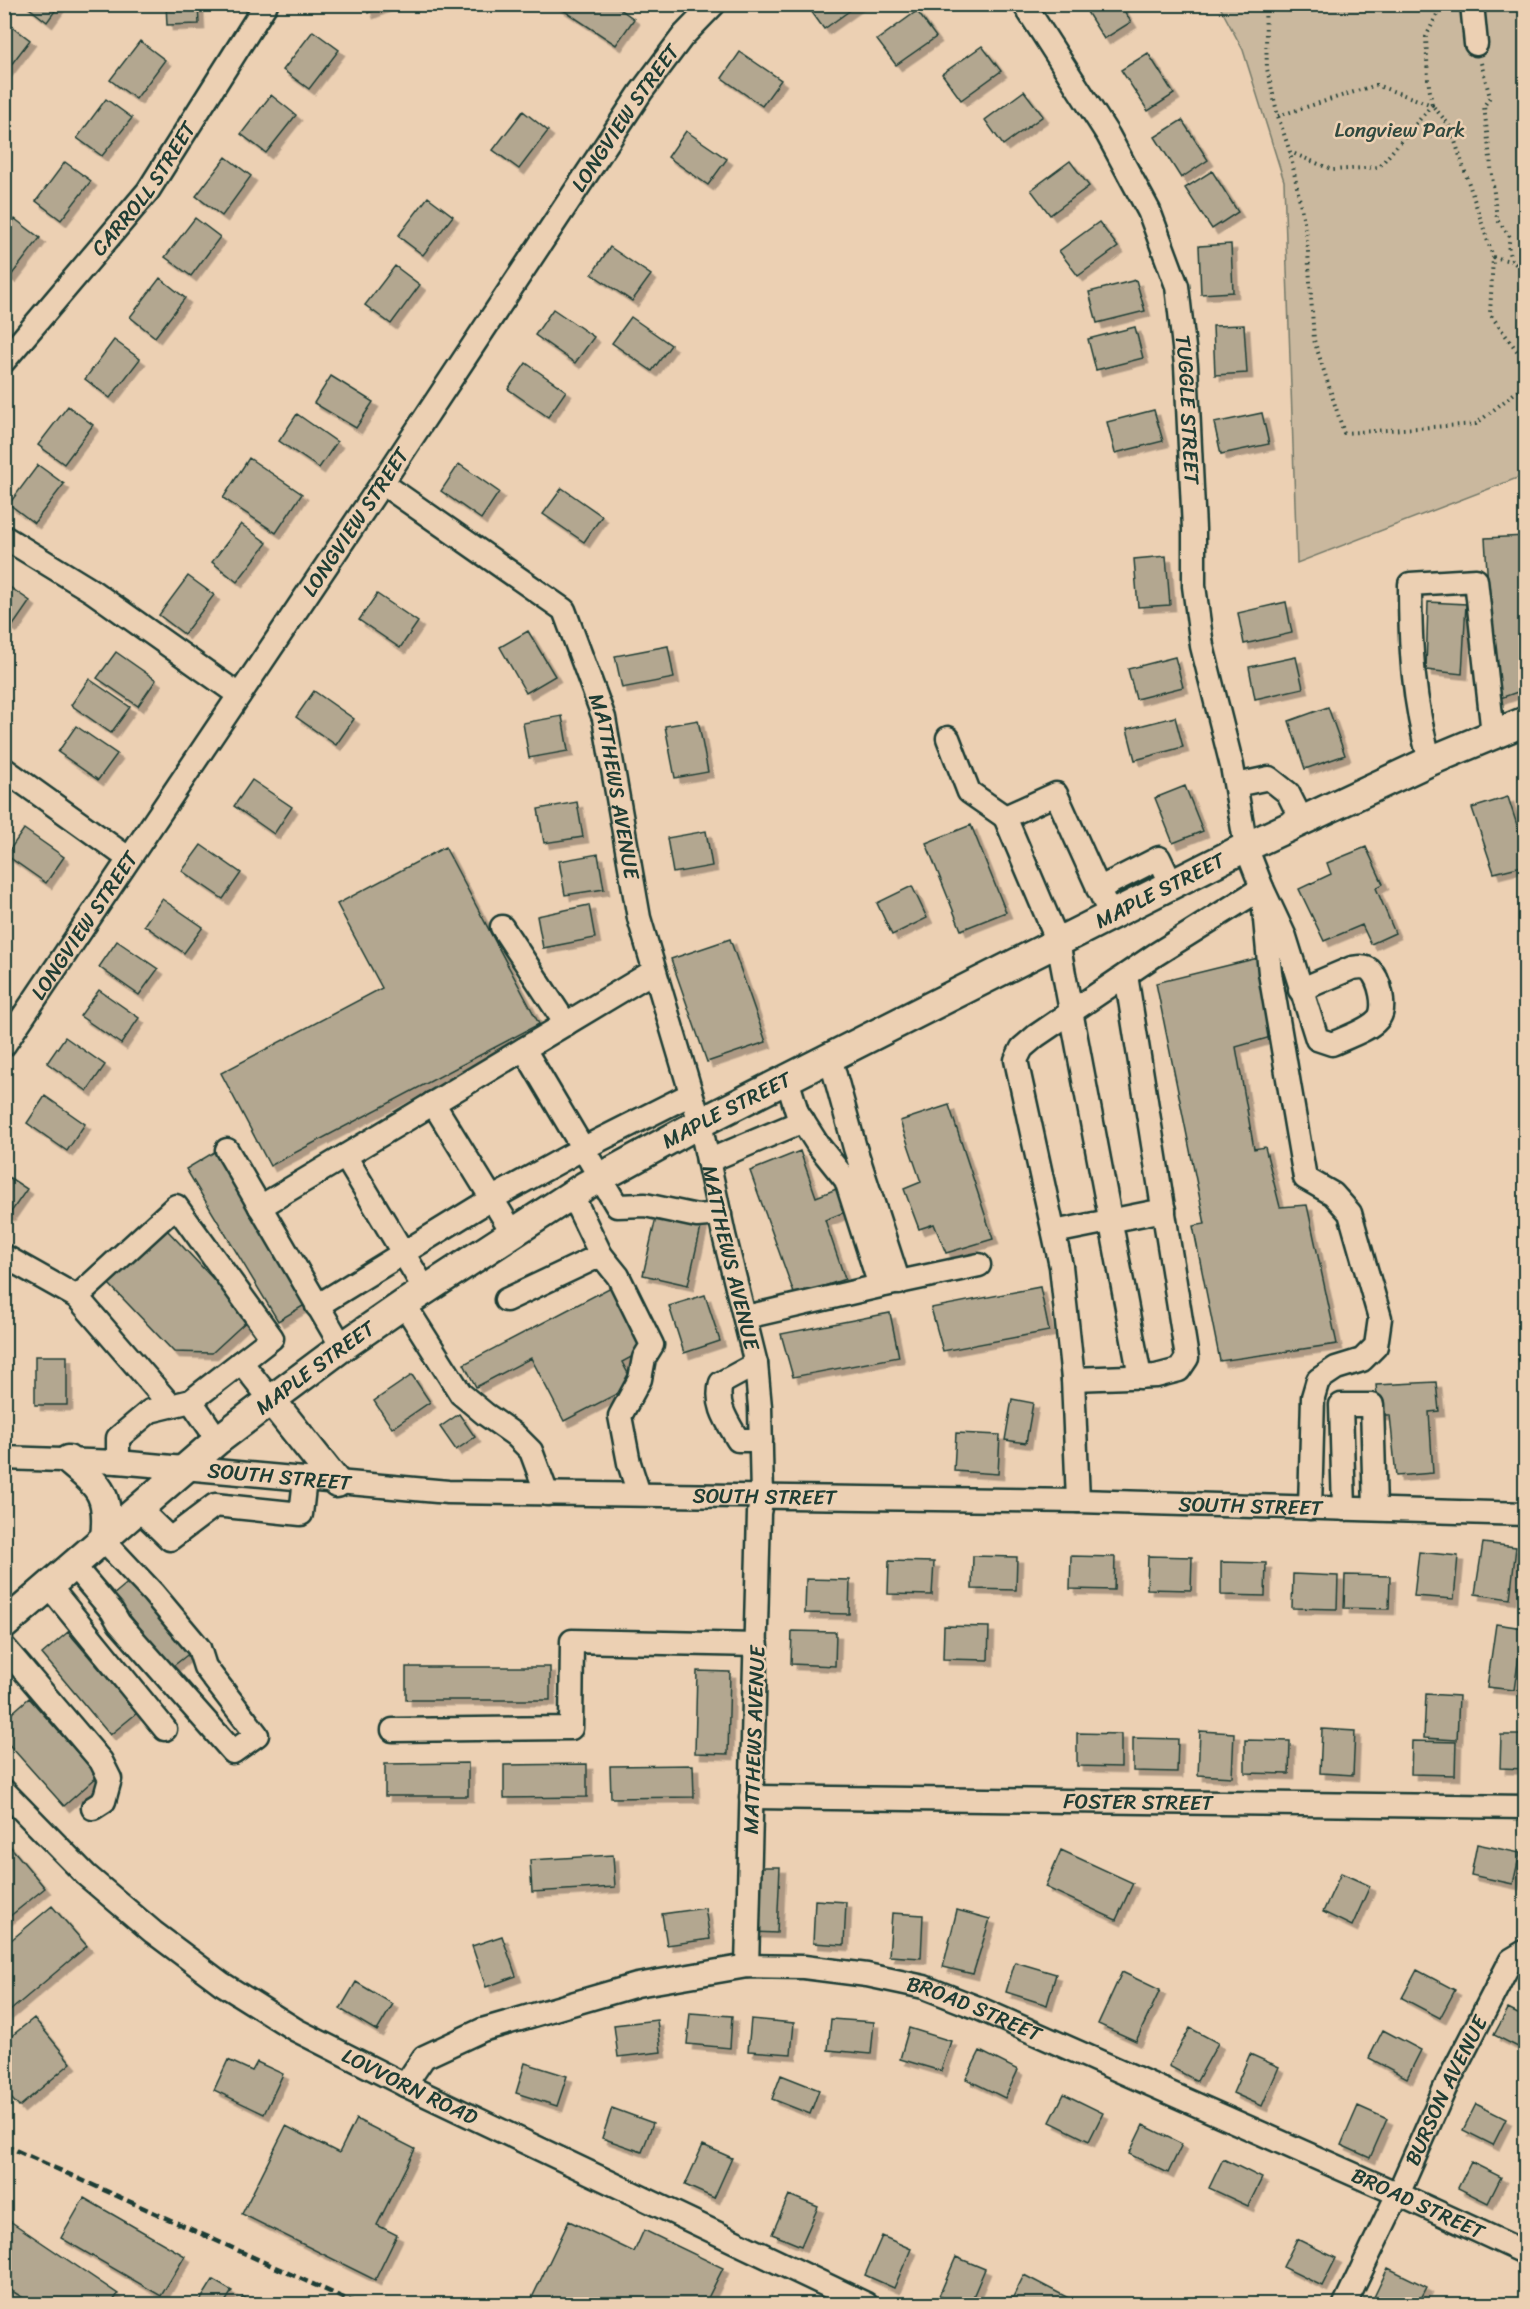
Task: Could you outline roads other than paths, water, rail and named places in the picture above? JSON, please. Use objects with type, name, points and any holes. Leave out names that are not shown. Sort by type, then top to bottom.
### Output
[{"type":"main road","name":"MAPLE STREET","points":[[4,1625],[218,1440],[271,1400],[342,1347],[598,1179],[700,1123],[1246,847],[1430,761],[1526,721]]},
{"type":"main road","points":[[271,1400],[338,1483]]},
{"type":"main road","points":[[68,1460],[94,1482],[102,1493],[106,1502],[107,1521],[104,1539]]},
{"type":"street","name":"CARROLL STREET","points":[[4,361],[148,191],[266,4]]},
{"type":"street","name":"LONGVIEW STREET","points":[[4,1045],[382,483],[640,92],[683,36],[714,4]]},
{"type":"street","name":"TUGGLE STREET","points":[[1024,4],[1108,135],[1139,192],[1149,211],[1177,286],[1186,365],[1194,528],[1194,586],[1202,646],[1236,784],[1246,847],[1262,888]]},
{"type":"street","points":[[1472,4],[1476,44]]},
{"type":"street","name":"MATTHEWS AVENUE","points":[[382,483],[564,610],[604,718],[639,918],[700,1123],[756,1364],[760,1407],[762,1497],[759,1513],[747,1966]]},
{"type":"street","points":[[4,537],[92,591],[239,695]]},
{"type":"street","points":[[1430,761],[1415,698],[1410,647],[1410,584],[1476,580],[1493,734]]},
{"type":"street","points":[[948,738],[969,792],[1005,817],[1058,942],[1140,1377]]},
{"type":"street","points":[[4,769],[128,858]]},
{"type":"street","points":[[1236,784],[1269,778],[1288,793],[1302,821]]},
{"type":"street","points":[[1005,817],[1056,794],[1111,916]]},
{"type":"street","points":[[1098,889],[1159,858],[1172,885]]},
{"type":"street","points":[[1078,1501],[1073,1379],[1061,1266],[1016,1060],[1022,1047],[1072,1012],[1262,888]]},
{"type":"street","points":[[1262,888],[1285,937],[1300,990]]},
{"type":"street","points":[[1262,888],[1270,973],[1305,1178],[1333,1194],[1350,1213],[1380,1318],[1376,1346],[1362,1360],[1336,1368],[1318,1380],[1313,1397],[1310,1508]]},
{"type":"street","points":[[502,927],[566,1024]]},
{"type":"street","points":[[260,1207],[654,971]]},
{"type":"street","points":[[1073,1379],[1156,1376],[1179,1370],[1187,1358],[1126,975]]},
{"type":"street","points":[[524,1049],[598,1179],[617,1206],[645,1205],[697,1216],[720,1214]]},
{"type":"street","points":[[830,1058],[890,1284]]},
{"type":"street","points":[[787,1079],[797,1112],[818,1145],[846,1180],[890,1284]]},
{"type":"street","points":[[317,1306],[491,1199],[582,1149],[691,1094]]},
{"type":"street","points":[[433,1103],[513,1233]]},
{"type":"street","points":[[708,1161],[803,1121]]},
{"type":"street","points":[[227,1150],[342,1347]]},
{"type":"street","points":[[345,1156],[403,1253],[415,1298],[461,1394],[515,1435],[531,1451],[547,1494]]},
{"type":"street","points":[[572,1195],[601,1255],[618,1276],[652,1345],[644,1358],[640,1379],[620,1416],[629,1463],[639,1494]]},
{"type":"street","points":[[77,1297],[176,1206],[272,1338],[181,1403],[150,1411],[118,1438],[118,1462]]},
{"type":"street","points":[[1054,1232],[1164,1210]]},
{"type":"street","points":[[506,1300],[601,1255]]},
{"type":"street","points":[[4,1256],[77,1297],[218,1440]]},
{"type":"street","points":[[746,1317],[980,1265]]},
{"type":"street","points":[[241,1362],[271,1400]]},
{"type":"street","points":[[756,1364],[721,1383],[718,1395],[720,1406],[738,1440],[761,1440]]},
{"type":"street","points":[[1344,1509],[1341,1405],[1372,1405],[1375,1509]]},
{"type":"street","name":"SOUTH STREET","points":[[4,1458],[118,1462],[448,1492],[1078,1501],[1526,1514]]},
{"type":"street","points":[[139,1509],[170,1539],[215,1505],[301,1514],[305,1479]]},
{"type":"street","points":[[73,1566],[112,1611],[119,1623],[233,1752],[257,1735],[205,1667],[199,1648],[104,1539]]},
{"type":"street","points":[[49,1586],[165,1729]]},
{"type":"street","points":[[393,1730],[571,1728],[572,1641],[757,1645]]},
{"type":"street","points":[[4,1647],[101,1761],[110,1779],[104,1801],[93,1808]]},
{"type":"street","name":"LOVVORN ROAD","points":[[4,1791],[86,1875],[153,1932],[221,1983],[296,2030],[405,2085],[866,2304]]},
{"type":"street","name":"FOSTER STREET","points":[[751,1797],[1526,1807]]},
{"type":"street","name":"BURSON AVENUE","points":[[1345,2304],[1445,2088],[1511,1960],[1526,1951]]},
{"type":"street","name":"BROAD STREET","points":[[405,2085],[424,2057],[482,2030],[637,1985],[747,1966],[804,1967],[867,1975],[924,1987],[978,2008],[1398,2193],[1526,2253]]},
{"type":"railway","points":[[4,2145],[357,2304]]},
{"type":"park label","name":"Longview Park","points":[[1400,130]]}]
